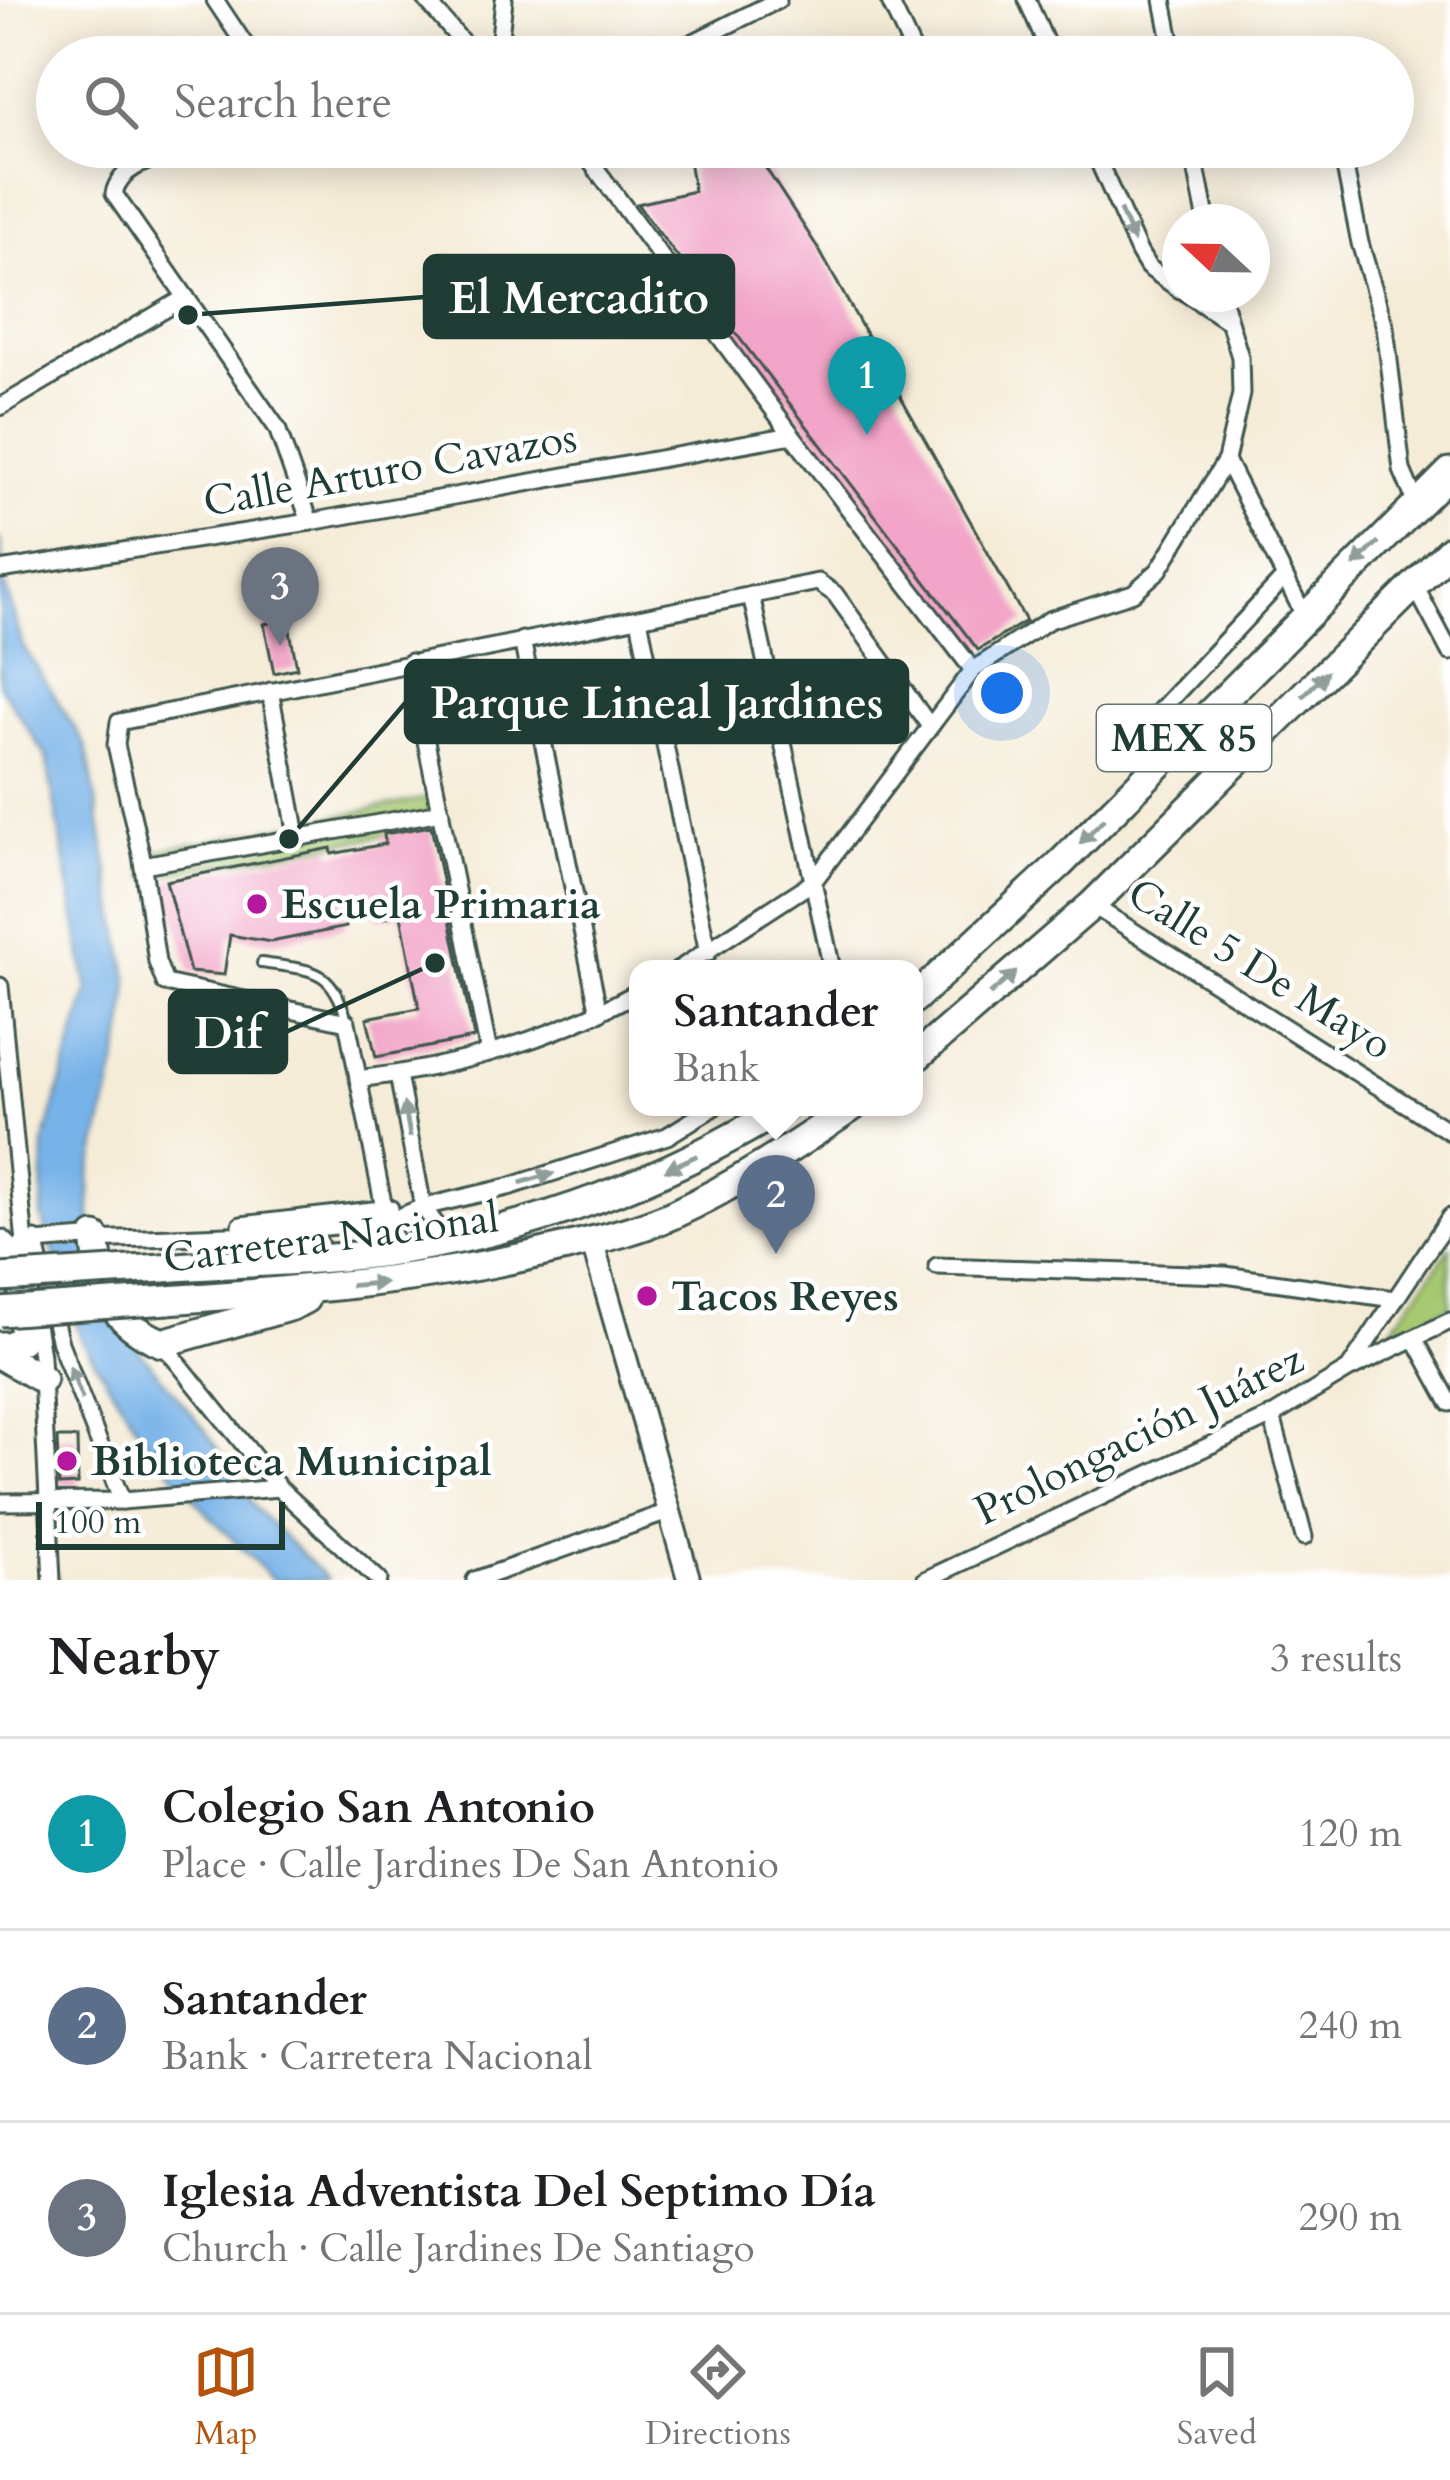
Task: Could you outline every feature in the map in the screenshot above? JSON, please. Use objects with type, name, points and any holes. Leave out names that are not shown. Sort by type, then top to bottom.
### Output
[{"type":"highway","name":"MEX 85","points":[[923,991],[1060,864],[1450,472]]},
{"type":"highway","name":"MEX 85","points":[[923,1051],[1092,905],[1414,586],[1445,566]]},
{"type":"highway","name":"Carretera Nacional","points":[[0,1277],[359,1254],[448,1241],[551,1215],[626,1189],[768,1116]]},
{"type":"highway","name":"Carretera Nacional","points":[[0,1312],[325,1288],[495,1265],[670,1216],[779,1156],[839,1116]]},
{"type":"highway","points":[[247,1235],[359,1254]]},
{"type":"highway","points":[[90,1239],[101,1286],[110,1301],[128,1324],[162,1343],[292,1306],[325,1288]]},
{"type":"highway","points":[[0,1346],[21,1340],[25,1316],[17,1264],[22,1240]]},
{"type":"highway","points":[[0,1355],[42,1379]]},
{"type":"main road","points":[[592,1240],[689,1580]]},
{"type":"street","points":[[215,0],[239,36]]},
{"type":"street","points":[[426,0],[456,36]]},
{"type":"street","points":[[503,36],[504,0]]},
{"type":"street","points":[[706,36],[778,0]]},
{"type":"street","points":[[889,0],[906,36]]},
{"type":"street","points":[[1027,0],[1043,36]]},
{"type":"street","points":[[1162,0],[1170,36]]},
{"type":"street","points":[[134,168],[116,182],[114,194],[277,428],[310,522]]},
{"type":"street","points":[[595,168],[973,670]]},
{"type":"street","points":[[1101,168],[1138,252],[1162,277]]},
{"type":"street","points":[[1196,168],[1203,204]]},
{"type":"street","points":[[1345,168],[1360,243],[1385,327],[1402,470],[1417,505]]},
{"type":"street","points":[[0,406],[186,297]]},
{"type":"street","points":[[1214,312],[1226,320]]},
{"type":"street","points":[[695,960],[813,882],[973,670],[1048,620],[1133,593],[1159,570],[1226,460],[1241,394],[1240,357],[1224,312]]},
{"type":"street","name":"Calle Arturo Cavazos","points":[[0,570],[310,522],[792,435]]},
{"type":"street","points":[[1226,460],[1304,615]]},
{"type":"street","points":[[1154,718],[1284,578]]},
{"type":"street","points":[[398,1250],[347,1022],[165,982],[157,962],[143,865],[114,733],[118,722],[810,582],[828,586],[929,725]]},
{"type":"street","points":[[1414,586],[1447,639]]},
{"type":"street","points":[[752,595],[830,960]]},
{"type":"street","points":[[639,619],[708,953]]},
{"type":"street","points":[[522,640],[599,1013]]},
{"type":"street","points":[[410,662],[489,1053]]},
{"type":"street","points":[[270,692],[297,835]]},
{"type":"street","points":[[143,865],[441,812]]},
{"type":"street","name":"Calle 5 De Mayo","points":[[1092,905],[1450,1132]]},
{"type":"street","points":[[0,986],[22,1240],[42,1379],[52,1580]]},
{"type":"street","points":[[358,1079],[398,1075],[489,1053],[599,1013],[629,997]]},
{"type":"street","points":[[398,1075],[423,1207],[448,1241]]},
{"type":"street","points":[[22,1240],[247,1235],[387,1215],[600,1160],[667,1136],[699,1116]]},
{"type":"street","points":[[90,1239],[387,1215]]},
{"type":"street","name":"Prolongación Juárez","points":[[925,1580],[1272,1416],[1348,1370],[1450,1217]]},
{"type":"street","points":[[22,1240],[122,1501]]},
{"type":"street","points":[[938,1266],[1226,1276],[1394,1299]]},
{"type":"street","points":[[1348,1370],[1450,1322]]},
{"type":"street","points":[[1415,1339],[1450,1403]]},
{"type":"street","points":[[162,1343],[279,1489],[379,1580]]},
{"type":"street","points":[[1272,1416],[1304,1537]]},
{"type":"street","points":[[0,1502],[122,1501],[279,1489]]},
{"type":"street","points":[[475,1580],[668,1512]]},
{"type":"lane","points":[[262,963],[317,971],[336,986],[347,1022]]},
{"type":"green space","points":[[438,796],[444,825],[145,878],[141,854]]},
{"type":"green space","points":[[1450,1248],[1450,1306],[1390,1334],[1391,1329]]},
{"type":"water","points":[[0,537],[4,582],[23,646],[86,746],[129,983],[123,1035],[90,1177],[90,1215],[124,1332],[206,1431],[255,1508],[328,1580],[273,1580],[147,1443],[81,1339],[42,1217],[44,1143],[88,990],[46,756],[0,686]]},
{"type":"building","points":[[690,168],[766,168],[818,248],[1026,621],[978,650],[637,204],[694,191]]},
{"type":"building","points":[[288,620],[297,668],[274,673],[264,624]]},
{"type":"building","points":[[431,826],[474,1038],[376,1057],[367,1018],[419,1008],[401,915],[377,919],[373,900],[342,906],[346,927],[271,942],[230,935],[224,975],[190,972],[166,881],[331,848],[332,854],[385,844],[384,834]]},
{"type":"building","name":"Biblioteca Municipal","points":[[57,1438],[77,1438],[78,1484],[59,1485]]},
{"type":"place","name":"El Mercadito","points":[[188,315]]},
{"type":"place","name":"Colegio San Antonio","points":[[867,435]]},
{"type":"place","name":"Iglesia Adventista Del Septimo Día","points":[[280,646]]},
{"type":"place","name":"Parque Lineal Jardines","points":[[289,839]]},
{"type":"place","name":"Escuela Primaria","points":[[257,904]]},
{"type":"place","name":"Dif","points":[[435,963]]},
{"type":"place","name":"Santander","points":[[776,1254]]},
{"type":"place","name":"Tacos Reyes","points":[[647,1296]]},
{"type":"place","name":"Biblioteca Municipal","points":[[67,1461]]}]
